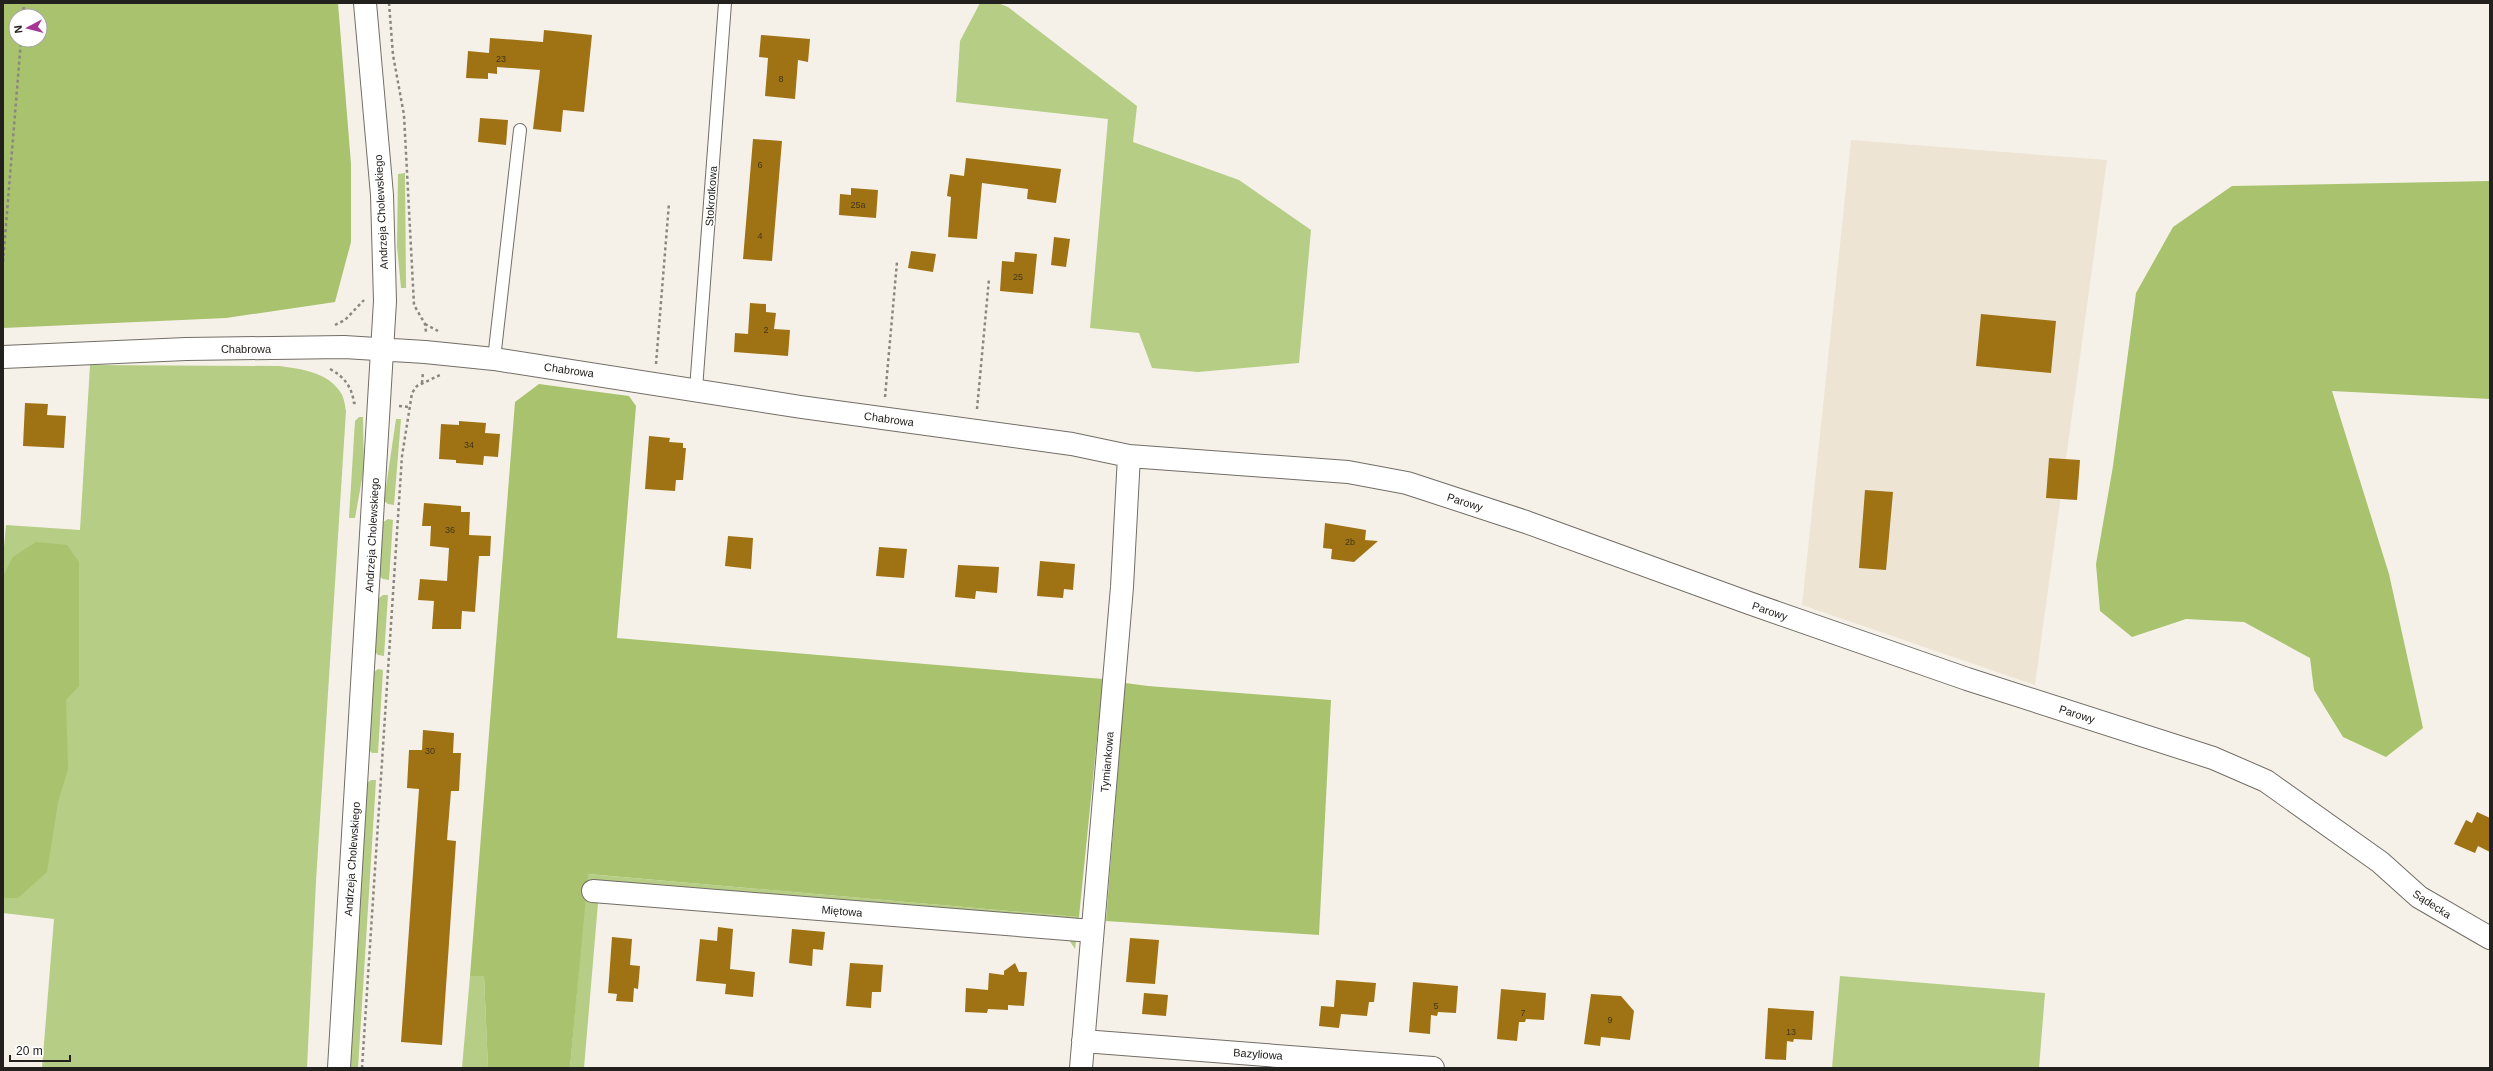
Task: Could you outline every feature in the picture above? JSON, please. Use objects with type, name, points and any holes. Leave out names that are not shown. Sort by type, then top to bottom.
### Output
[{"type":"street","name":"Andrzeja Cholewskiego","points":[[339,1068],[385,301],[382,195],[365,3]]},
{"type":"street","name":"Chabrowa","points":[[3,357],[186,349],[344,347],[494,359],[696,389],[801,407],[883,417],[975,432],[1072,444],[1129,456]]},
{"type":"street","name":"Parowy","points":[[1129,456],[1348,472],[1414,485],[1526,522],[1749,603],[1967,679],[2213,758],[2266,782],[2380,862]]},
{"type":"street","name":"Tymiankowa","points":[[1081,1068],[1122,587],[1129,456]]},
{"type":"street","name":"Sądecka","points":[[2380,862],[2419,897],[2490,938]]},
{"type":"street","name":"Miętowa","points":[[592,891],[1092,931]]},
{"type":"street","name":"Bazyliowa","points":[[1083,1041],[1433,1068]]},
{"type":"lane","name":"Stokrotkowa","points":[[696,389],[725,3]]},
{"type":"lane","points":[[494,359],[520,130]]},
{"type":"path","points":[[389,3],[393,55],[404,115],[414,305],[425,324]]},
{"type":"path","points":[[3,262],[20,48]]},
{"type":"path","points":[[655,383],[669,203]]},
{"type":"path","points":[[883,417],[897,262]]},
{"type":"path","points":[[975,432],[989,279]]},
{"type":"path","points":[[345,320],[362,300],[369,300]]},
{"type":"path","points":[[362,1068],[398,502],[409,407],[412,393],[422,383],[423,370]]},
{"type":"path","points":[[342,378],[351,388],[354,403],[363,404]]},
{"type":"path","points":[[396,406],[409,407]]},
{"type":"shaded area","points":[[1851,140],[2107,160],[2035,685],[1802,605]]},
{"type":"green space","points":[[3,3],[338,3],[351,164],[351,242],[335,302],[226,318],[3,328]]},
{"type":"green space","points":[[980,3],[998,3],[1008,7],[1137,106],[1133,142],[1239,180],[1311,230],[1299,363],[1198,372],[1152,368],[1139,333],[1090,328],[1108,119],[956,102],[960,41]]},
{"type":"green space","points":[[405,173],[406,288],[401,288],[397,246],[398,174]]},
{"type":"green space","points":[[2490,181],[2490,399],[2332,391],[2389,574],[2423,728],[2386,757],[2343,737],[2314,690],[2310,658],[2244,622],[2186,619],[2132,637],[2100,611],[2096,564],[2113,466],[2136,293],[2173,227],[2232,186]]},
{"type":"green space","points":[[90,365],[279,366],[305,370],[329,380],[336,386],[344,399],[346,411],[316,881],[307,1068],[42,1068],[54,919],[3,913],[3,558],[6,525],[80,530]]},
{"type":"green space","points":[[539,384],[629,396],[636,406],[617,638],[1103,679],[1079,917],[588,874],[570,1068],[488,1068],[484,976],[470,976],[515,402]]},
{"type":"green space","points":[[359,417],[363,417],[364,468],[355,518],[349,518],[355,421]]},
{"type":"green space","points":[[396,419],[401,419],[394,505],[388,504],[384,501]]},
{"type":"green space","points":[[388,519],[393,520],[389,580],[383,579],[379,576],[382,523]]},
{"type":"green space","points":[[36,542],[67,545],[79,562],[79,686],[66,700],[68,769],[58,802],[47,872],[18,898],[3,898],[3,576],[13,557]]},
{"type":"green space","points":[[383,595],[388,595],[384,656],[378,655],[374,651],[378,599]]},
{"type":"green space","points":[[378,669],[383,670],[378,753],[372,753],[368,749],[373,673]]},
{"type":"green space","points":[[1125,683],[1331,700],[1319,935],[1106,921]]},
{"type":"green space","points":[[371,780],[376,780],[358,1068],[348,1068],[366,784]]},
{"type":"green space","points":[[587,874],[1079,917],[1075,949],[1069,940],[598,903],[584,1068],[570,1068]]},
{"type":"green space","points":[[470,976],[484,976],[488,1068],[462,1068]]},
{"type":"green space","points":[[1840,976],[2045,993],[2039,1068],[1832,1068]]},
{"type":"building","points":[[544,30],[592,35],[584,112],[563,110],[561,132],[533,129],[540,70],[497,67],[497,74],[488,73],[488,79],[466,78],[468,51],[489,53],[490,38],[543,42]]},
{"type":"building","points":[[761,35],[810,39],[808,62],[798,60],[795,99],[765,96],[768,58],[759,57]]},
{"type":"building","points":[[480,118],[508,120],[506,145],[478,142]]},
{"type":"building","points":[[753,139],[782,141],[772,261],[743,259]]},
{"type":"building","points":[[966,158],[1061,169],[1056,203],[1027,199],[1028,189],[982,183],[977,239],[948,237],[951,197],[947,196],[950,174],[964,176]]},
{"type":"building","points":[[851,188],[878,190],[876,218],[839,215],[840,194],[851,195]]},
{"type":"building","points":[[1054,237],[1070,239],[1066,267],[1051,265]]},
{"type":"building","points":[[911,251],[936,254],[933,272],[908,268]]},
{"type":"building","points":[[1015,252],[1037,254],[1033,294],[1000,291],[1002,261],[1014,262]]},
{"type":"building","points":[[750,303],[766,304],[766,312],[776,313],[774,329],[790,330],[788,356],[734,352],[735,333],[748,334]]},
{"type":"building","points":[[1981,314],[2056,321],[2051,373],[1976,366]]},
{"type":"building","points":[[25,403],[48,404],[47,415],[66,416],[64,448],[23,446]]},
{"type":"building","points":[[459,421],[486,423],[485,433],[500,434],[498,457],[484,456],[483,465],[456,463],[456,460],[439,459],[441,424],[459,425]]},
{"type":"building","points":[[649,436],[670,438],[669,442],[683,443],[683,448],[686,448],[683,480],[676,480],[675,491],[645,489]]},
{"type":"building","points":[[2049,458],[2080,460],[2077,500],[2046,498]]},
{"type":"building","points":[[1865,490],[1893,492],[1886,570],[1859,568]]},
{"type":"building","points":[[424,503],[461,506],[461,512],[470,512],[469,535],[491,536],[490,556],[479,556],[475,612],[462,611],[461,629],[432,629],[434,601],[418,600],[420,579],[447,581],[449,548],[430,546],[431,526],[422,526]]},
{"type":"building","points":[[1325,523],[1366,530],[1365,540],[1378,541],[1354,562],[1331,559],[1332,549],[1323,548]]},
{"type":"building","points":[[728,536],[753,538],[751,569],[725,566]]},
{"type":"building","points":[[879,547],[907,549],[904,578],[876,576]]},
{"type":"building","points":[[1040,561],[1075,564],[1073,590],[1064,589],[1063,598],[1037,596]]},
{"type":"building","points":[[958,565],[999,567],[997,593],[976,591],[975,599],[955,597]]},
{"type":"building","points":[[423,730],[454,733],[453,753],[461,753],[459,791],[451,791],[447,840],[456,841],[442,1045],[401,1042],[419,789],[407,788],[409,750],[422,750]]},
{"type":"building","points":[[2477,812],[2490,818],[2490,852],[2478,846],[2475,853],[2454,844],[2466,820],[2472,823]]},
{"type":"building","points":[[718,927],[733,929],[730,969],[755,972],[753,997],[725,994],[726,984],[696,981],[700,939],[717,941]]},
{"type":"building","points":[[792,929],[825,932],[823,950],[813,949],[812,966],[789,963]]},
{"type":"building","points":[[612,937],[632,939],[630,965],[640,966],[638,989],[634,988],[633,1002],[616,1001],[617,994],[608,993]]},
{"type":"building","points":[[1130,938],[1159,940],[1155,984],[1126,982]]},
{"type":"building","points":[[850,963],[883,965],[881,992],[872,992],[871,1008],[846,1006]]},
{"type":"building","points":[[1015,963],[1019,972],[1027,972],[1024,1006],[1008,1005],[1008,1010],[988,1009],[987,1013],[965,1012],[966,988],[988,990],[989,973],[1004,975],[1004,971]]},
{"type":"building","points":[[1336,980],[1376,983],[1374,1002],[1369,1002],[1367,1016],[1341,1014],[1339,1028],[1319,1026],[1321,1006],[1334,1007]]},
{"type":"building","points":[[1413,982],[1458,986],[1456,1013],[1438,1012],[1437,1016],[1431,1015],[1430,1034],[1409,1032]]},
{"type":"building","points":[[1501,989],[1546,993],[1544,1020],[1526,1019],[1525,1022],[1519,1022],[1517,1041],[1497,1039]]},
{"type":"building","points":[[1144,993],[1168,995],[1166,1016],[1142,1014]]},
{"type":"building","points":[[1591,994],[1621,996],[1634,1011],[1630,1040],[1601,1037],[1600,1046],[1584,1044]]},
{"type":"building","points":[[1768,1008],[1814,1011],[1812,1040],[1794,1039],[1793,1042],[1787,1041],[1786,1060],[1765,1059]]}]
